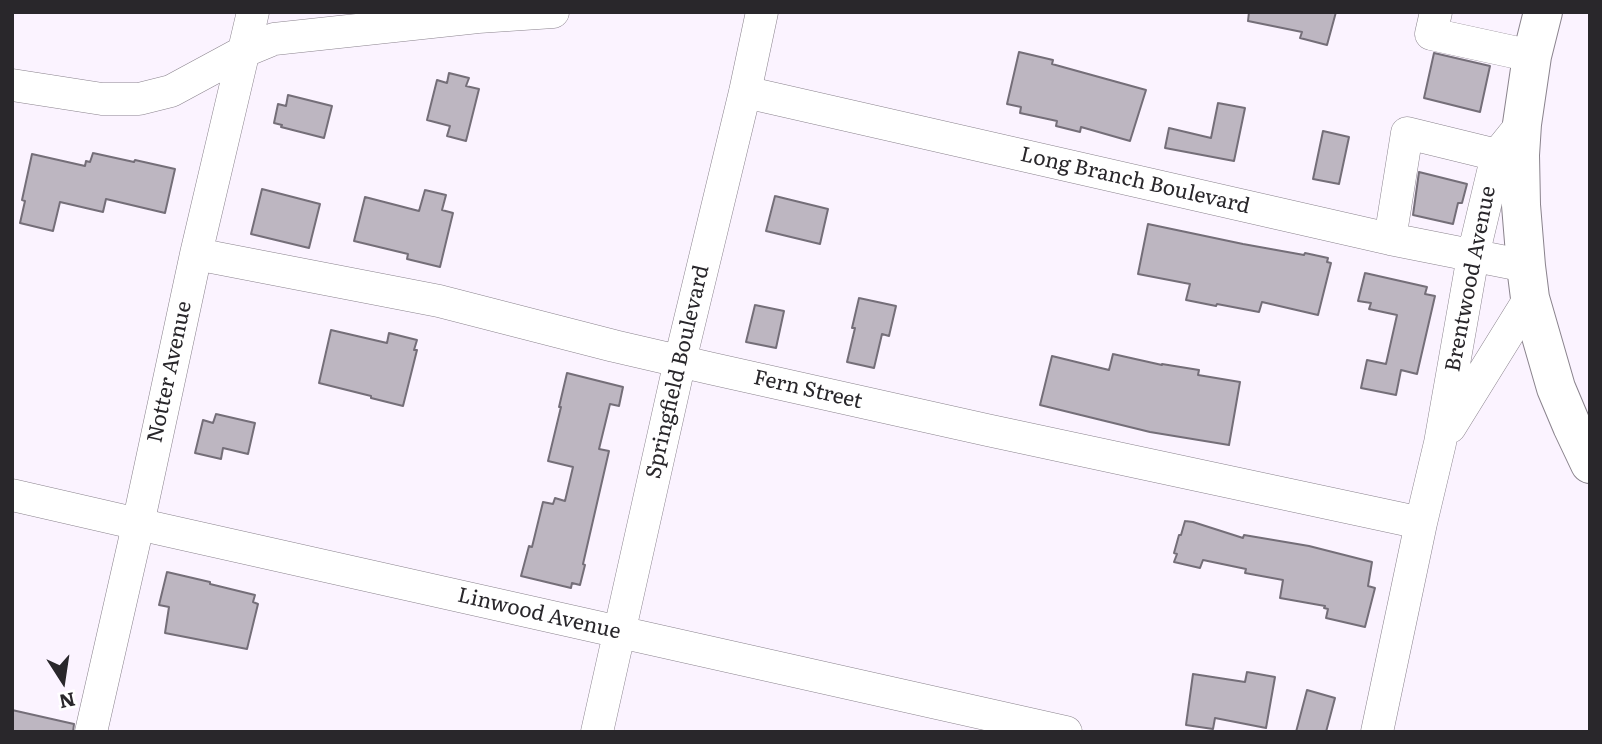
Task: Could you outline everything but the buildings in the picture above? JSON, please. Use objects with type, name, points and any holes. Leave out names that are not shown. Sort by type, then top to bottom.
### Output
[{"type":"main road","name":"Brentwood Avenue","points":[[1528,282],[1513,145],[1543,12]]},
{"type":"main road","points":[[1528,282],[1556,388],[1590,464]]},
{"type":"street","name":"Notter Avenue","points":[[91,732],[196,254],[253,12]]},
{"type":"street","points":[[12,85],[102,99],[139,99],[171,91],[245,51],[274,39],[478,17],[554,12]]},
{"type":"street","points":[[1436,12],[1431,34],[1532,56]]},
{"type":"street","name":"Springfield Boulevard","points":[[597,732],[680,361],[745,92],[757,13]]},
{"type":"street","name":"Long Branch Boulevard","points":[[745,92],[1473,256],[1528,282]]},
{"type":"street","points":[[1390,239],[1407,133],[1513,145]]},
{"type":"street","name":"Brentwood Avenue","points":[[1377,732],[1440,443],[1473,256],[1513,145]]},
{"type":"street","name":"Fern Street","points":[[196,254],[439,301],[680,361],[1421,523]]},
{"type":"street","name":"Brentwood Avenue","points":[[1440,443],[1497,350],[1528,282]]},
{"type":"street","name":"Linwood Avenue","points":[[12,495],[1066,732]]}]
